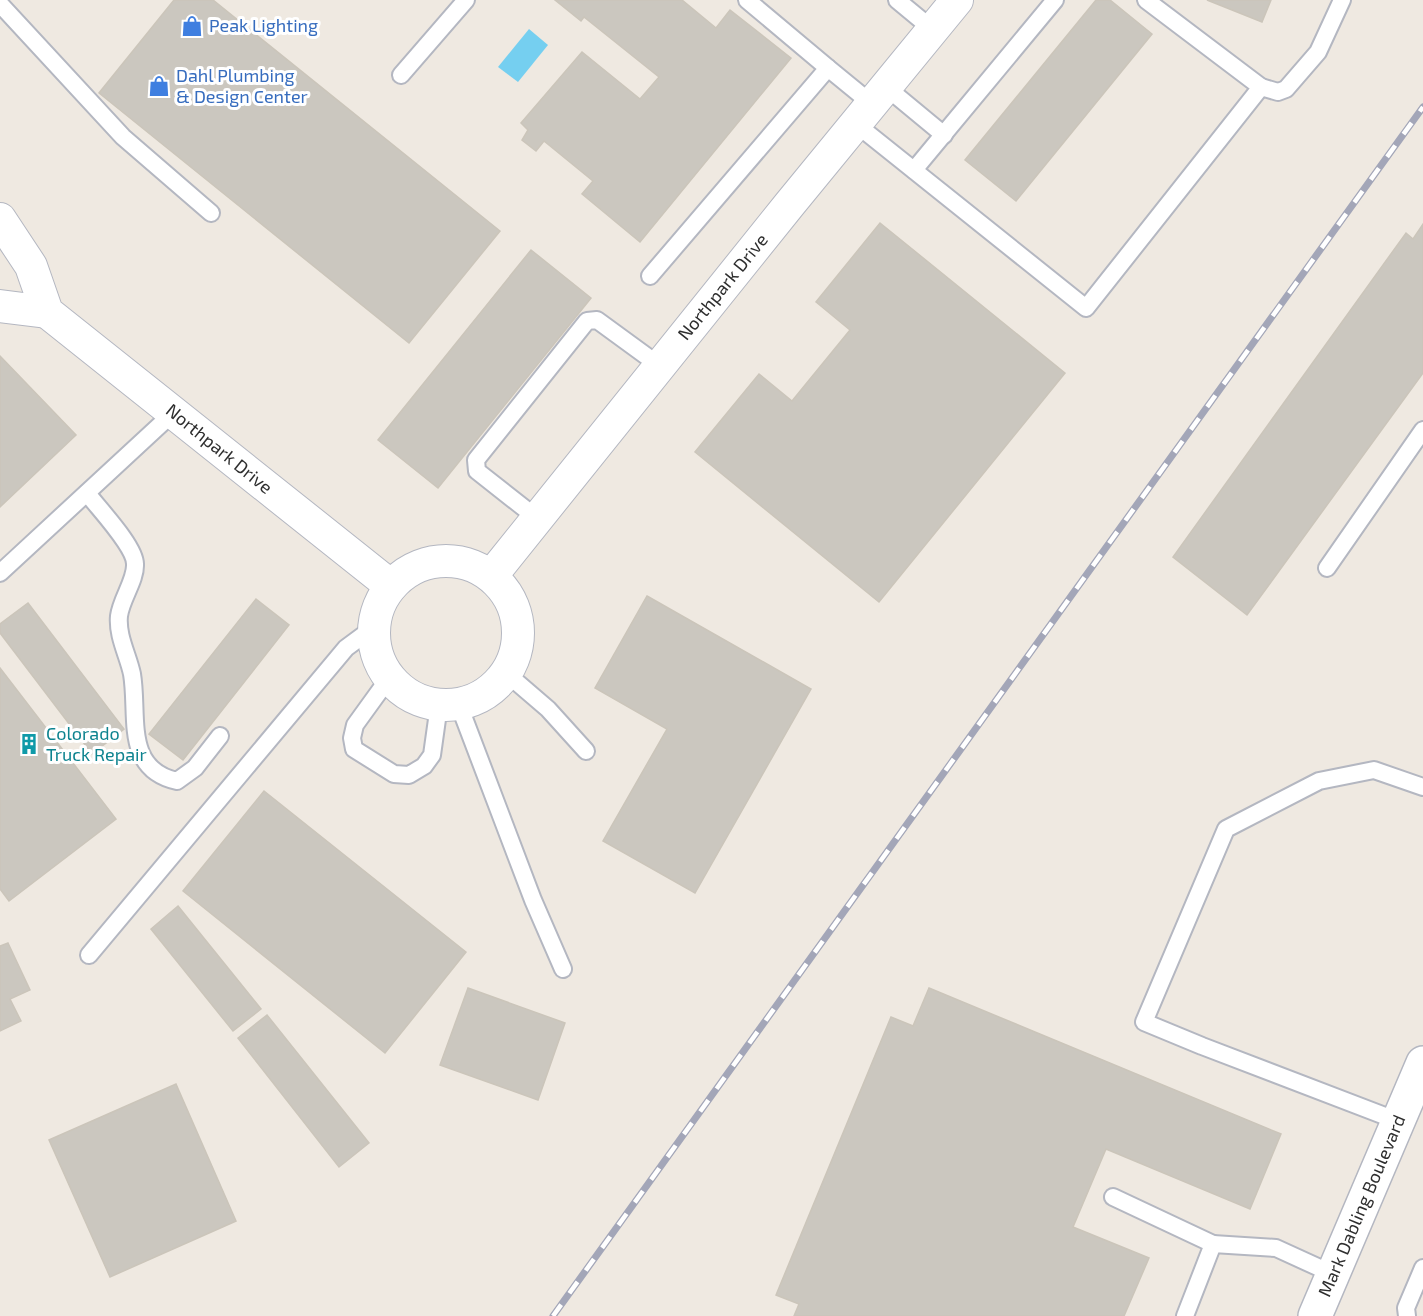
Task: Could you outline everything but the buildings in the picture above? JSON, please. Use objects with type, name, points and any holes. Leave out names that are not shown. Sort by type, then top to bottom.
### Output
[{"type":"street","name":"Northpark Drive","points":[[492,575],[957,0]]},
{"type":"street","points":[[0,219],[31,266],[47,312],[0,306]]},
{"type":"street","name":"Northpark Drive","points":[[47,312],[391,586]]},
{"type":"street","points":[[446,560],[478,567],[492,575],[510,597],[518,623],[517,652],[498,684],[480,697],[449,705],[413,698],[389,678],[376,655],[373,628],[384,595],[399,576],[416,566],[446,560]]},
{"type":"street","name":"Mark Dabling Boulevard","points":[[1315,1316],[1423,1063]]},
{"type":"lane","points":[[400,75],[466,0]]},
{"type":"lane","points":[[747,0],[871,105],[914,170],[1086,308],[1261,87]]},
{"type":"lane","points":[[897,0],[932,29]]},
{"type":"lane","points":[[914,170],[1055,0]]},
{"type":"lane","points":[[1146,0],[1261,87],[1278,92],[1286,89],[1318,52],[1342,0]]},
{"type":"lane","points":[[0,4],[123,137],[211,213]]},
{"type":"lane","points":[[650,276],[828,68]]},
{"type":"lane","points":[[871,105],[944,135]]},
{"type":"lane","points":[[538,519],[477,471],[477,460],[587,321],[597,320],[660,366]]},
{"type":"lane","points":[[0,573],[173,413]]},
{"type":"lane","points":[[1327,568],[1423,430]]},
{"type":"lane","points":[[87,493],[129,546],[135,564],[119,618],[120,632],[132,674],[134,724],[138,746],[147,765],[162,778],[177,781],[195,768],[220,736]]},
{"type":"lane","points":[[89,955],[346,648],[373,628]]},
{"type":"lane","points":[[505,672],[548,709],[586,751]]},
{"type":"lane","points":[[389,678],[355,725],[352,738],[354,748],[394,774],[409,775],[424,766],[432,755],[449,705]]},
{"type":"lane","points":[[449,705],[563,969]]},
{"type":"lane","points":[[1398,1121],[1144,1022],[1226,829],[1319,781],[1374,770],[1423,787]]},
{"type":"lane","points":[[1113,1197],[1213,1244],[1276,1248],[1333,1274]]},
{"type":"lane","points":[[1185,1316],[1213,1244]]},
{"type":"lane","points":[[1407,1316],[1406,1308],[1423,1268]]},
{"type":"water","points":[[529,29],[548,45],[518,82],[498,67]]},
{"type":"railway","points":[[553,1316],[1423,107]]},
{"type":"place","name":"Peak Lighting","points":[[192,26]]},
{"type":"place","name":"Dahl Plumbing & Design Center","points":[[159,86]]},
{"type":"place","name":"Colorado Truck Repair","points":[[29,744]]}]
